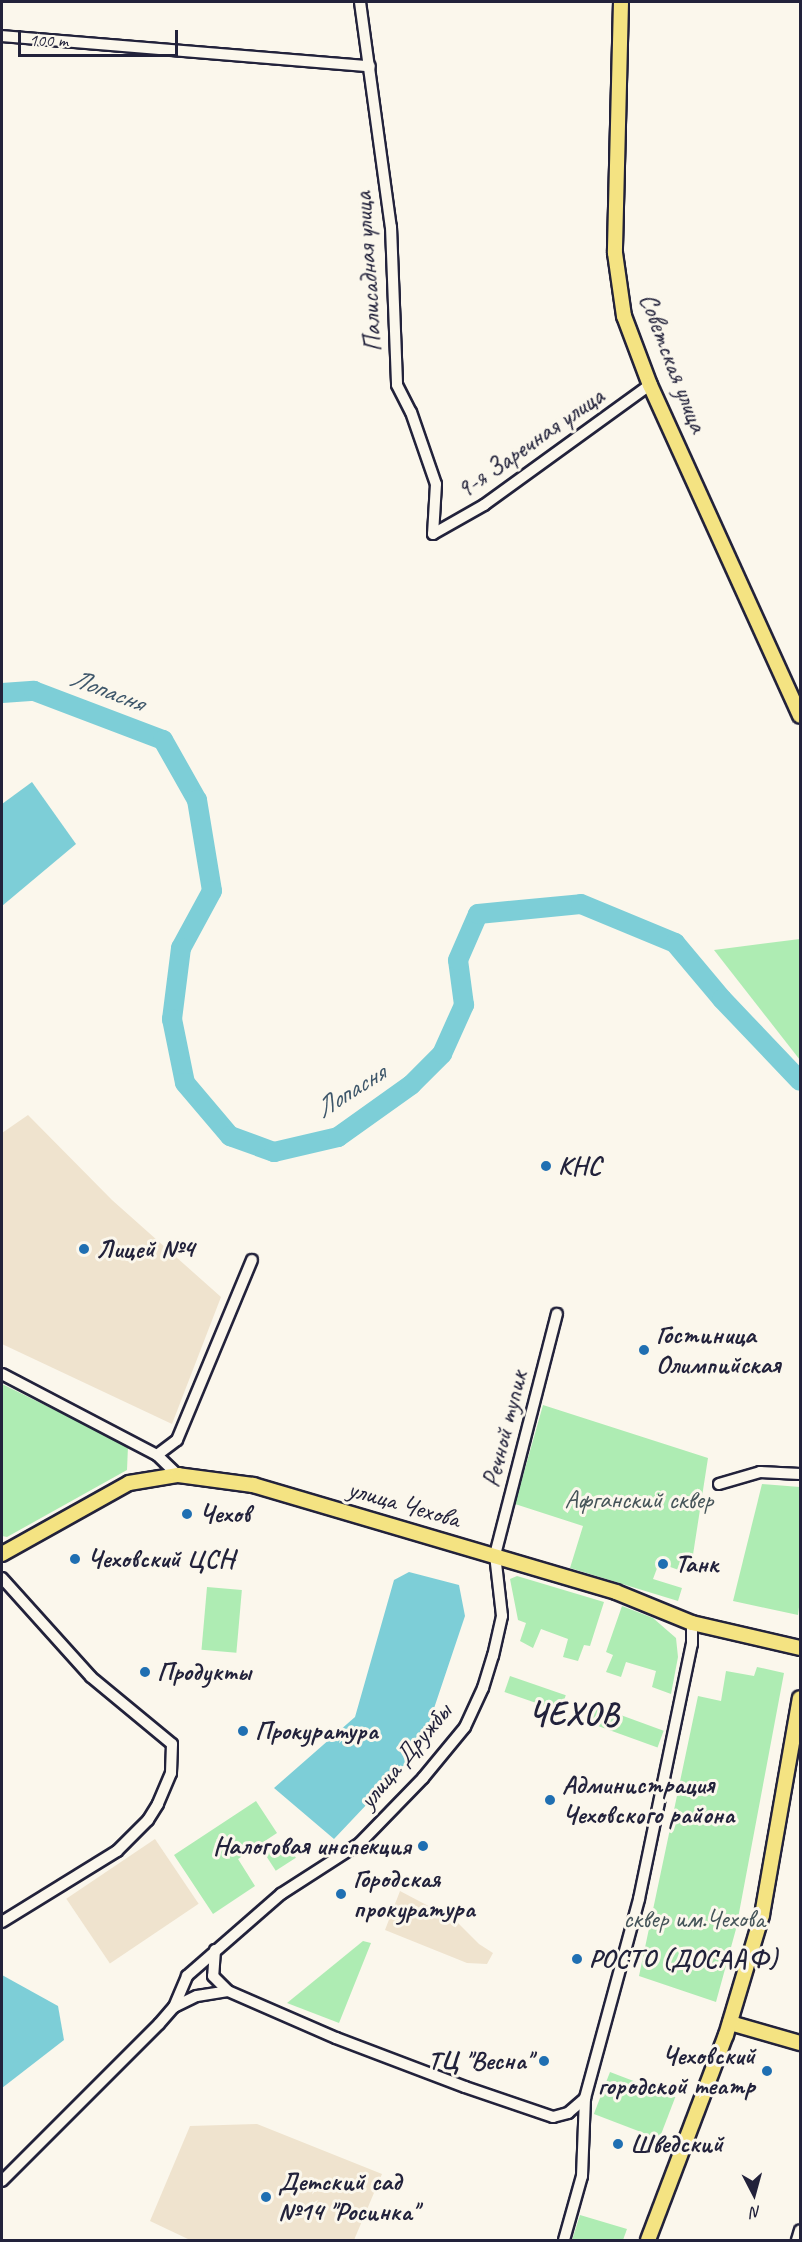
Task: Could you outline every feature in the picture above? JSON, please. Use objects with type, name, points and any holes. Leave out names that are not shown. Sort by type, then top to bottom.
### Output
[{"type":"main road","name":"Советская улица","points":[[621,2],[615,253],[624,316],[650,385],[801,716]]},
{"type":"main road","name":"улица Чехова","points":[[2,1554],[129,1483],[178,1475],[253,1485],[616,1592],[692,1623],[801,1648]]},
{"type":"main road","points":[[648,2241],[730,2023],[762,1915],[801,1698]]},
{"type":"main road","points":[[730,2023],[801,2043]]},
{"type":"street","name":"Палисадная улица","points":[[360,2],[391,227],[397,385],[411,412],[436,484],[433,534]]},
{"type":"street","points":[[2,36],[370,66]]},
{"type":"street","name":"9-я Заречная улица","points":[[433,534],[484,505],[650,385]]},
{"type":"street","points":[[157,1455],[177,1440],[252,1260]]},
{"type":"street","name":"Речной тупик","points":[[495,1555],[557,1314]]},
{"type":"street","points":[[2,1374],[157,1455],[178,1475]]},
{"type":"street","points":[[719,1484],[760,1472],[801,1474]]},
{"type":"street","name":"улица Дружбы","points":[[174,2007],[188,1976],[215,1950],[281,1894],[360,1843],[423,1778],[465,1727],[483,1688],[502,1616],[495,1555]]},
{"type":"street","points":[[2,1578],[91,1677],[172,1744],[171,1773],[158,1804],[148,1820],[117,1851],[2,1922]]},
{"type":"street","points":[[564,2241],[579,2193],[585,2132],[585,2098],[639,1899],[692,1644],[692,1623]]},
{"type":"street","points":[[215,1950],[213,1976],[228,1991],[336,2038],[465,2087],[580,2124],[585,2132]]},
{"type":"street","name":"улица Дружбы","points":[[2,2181],[174,2007],[197,1995],[228,1991]]},
{"type":"street","points":[[561,2117],[576,2109],[585,2098]]},
{"type":"street","points":[[797,2241],[801,2230]]},
{"type":"shaded area","name":"Лицей №4","points":[[28,1115],[112,1200],[221,1297],[172,1424],[2,1344],[2,1133]]},
{"type":"shaded area","points":[[155,1839],[199,1904],[110,1963],[66,1899]]},
{"type":"shaded area","points":[[400,1891],[455,1920],[479,1944],[493,1953],[487,1964],[467,1963],[385,1930]]},
{"type":"shaded area","name":"Детский сад №14 \"Росинка\"","points":[[257,2124],[382,2174],[354,2240],[190,2240],[150,2221],[190,2126]]},
{"type":"green space","points":[[800,939],[800,1060],[714,950]]},
{"type":"green space","points":[[2,1384],[128,1446],[127,1470],[7,1537],[2,1536]]},
{"type":"green space","name":"Афганский сквер","points":[[543,1405],[708,1458],[690,1574],[659,1563],[653,1579],[682,1588],[678,1601],[570,1568],[583,1526],[515,1504]]},
{"type":"green space","points":[[762,1484],[800,1487],[798,1615],[733,1601]]},
{"type":"green space","points":[[517,1576],[604,1602],[590,1646],[584,1645],[578,1661],[563,1657],[568,1639],[541,1629],[533,1648],[520,1641],[526,1623],[518,1620],[510,1579]]},
{"type":"green space","points":[[207,1587],[242,1590],[236,1653],[202,1650]]},
{"type":"green space","points":[[622,1606],[653,1618],[676,1638],[678,1657],[671,1694],[652,1687],[656,1671],[626,1662],[621,1677],[606,1672],[613,1655],[606,1652]]},
{"type":"green space","name":"сквер им.Чехова","points":[[757,1667],[784,1673],[736,1929],[716,2002],[639,1976],[698,1696],[721,1701],[726,1671],[754,1676]]},
{"type":"green space","points":[[510,1676],[566,1695],[560,1711],[504,1692]]},
{"type":"green space","points":[[596,1706],[664,1731],[658,1748],[590,1723]]},
{"type":"green space","points":[[256,1801],[277,1833],[238,1859],[255,1886],[213,1914],[174,1855]]},
{"type":"green space","points":[[285,1841],[296,1858],[276,1871],[265,1854]]},
{"type":"green space","points":[[363,1941],[371,1943],[339,2023],[287,2003]]},
{"type":"green space","points":[[610,2072],[675,2097],[659,2139],[594,2114]]},
{"type":"green space","points":[[580,2215],[627,2229],[623,2240],[572,2240]]},
{"type":"water","points":[[32,782],[76,844],[2,906],[2,804]]},
{"type":"water","points":[[409,1572],[459,1585],[465,1616],[421,1747],[334,1839],[274,1788],[355,1717],[394,1580]]},
{"type":"water","points":[[2,1975],[58,2006],[64,2040],[2,2088]]},
{"type":"waterway","name":"Лопасня","points":[[2,693],[34,691],[163,740],[197,800],[212,891],[181,948],[172,1019],[185,1083],[230,1136],[274,1152],[338,1137],[411,1085],[442,1054],[464,1005],[458,960],[478,914],[581,904],[675,943],[722,999],[800,1081]]},
{"type":"place","name":"КНС","points":[[546,1166]]},
{"type":"place","name":"Лицей №4","points":[[84,1249]]},
{"type":"place","name":"Гостиница Олимпийская","points":[[644,1350]]},
{"type":"place","name":"Чехов","points":[[187,1514]]},
{"type":"place","name":"Чеховский ЦСН","points":[[75,1559]]},
{"type":"place","name":"Танк","points":[[663,1564]]},
{"type":"place","name":"Продукты","points":[[145,1672]]},
{"type":"place","name":"Прокуратура","points":[[243,1731]]},
{"type":"place","name":"Администрация Чеховского района","points":[[550,1800]]},
{"type":"place","name":"Налоговая инспекция","points":[[423,1846]]},
{"type":"place","name":"Городская прокуратура","points":[[341,1894]]},
{"type":"place","name":"РОСТО (ДОСААФ)","points":[[577,1959]]},
{"type":"place","name":"ТЦ \"Весна\"","points":[[544,2061]]},
{"type":"place","name":"Чеховский городской театр","points":[[767,2071]]},
{"type":"place","name":"Шведский","points":[[618,2144]]},
{"type":"place","name":"Детский сад №14 \"Росинка\"","points":[[266,2197]]},
{"type":"district","name":"ЧЕХОВ","points":[[574,1714]]}]
